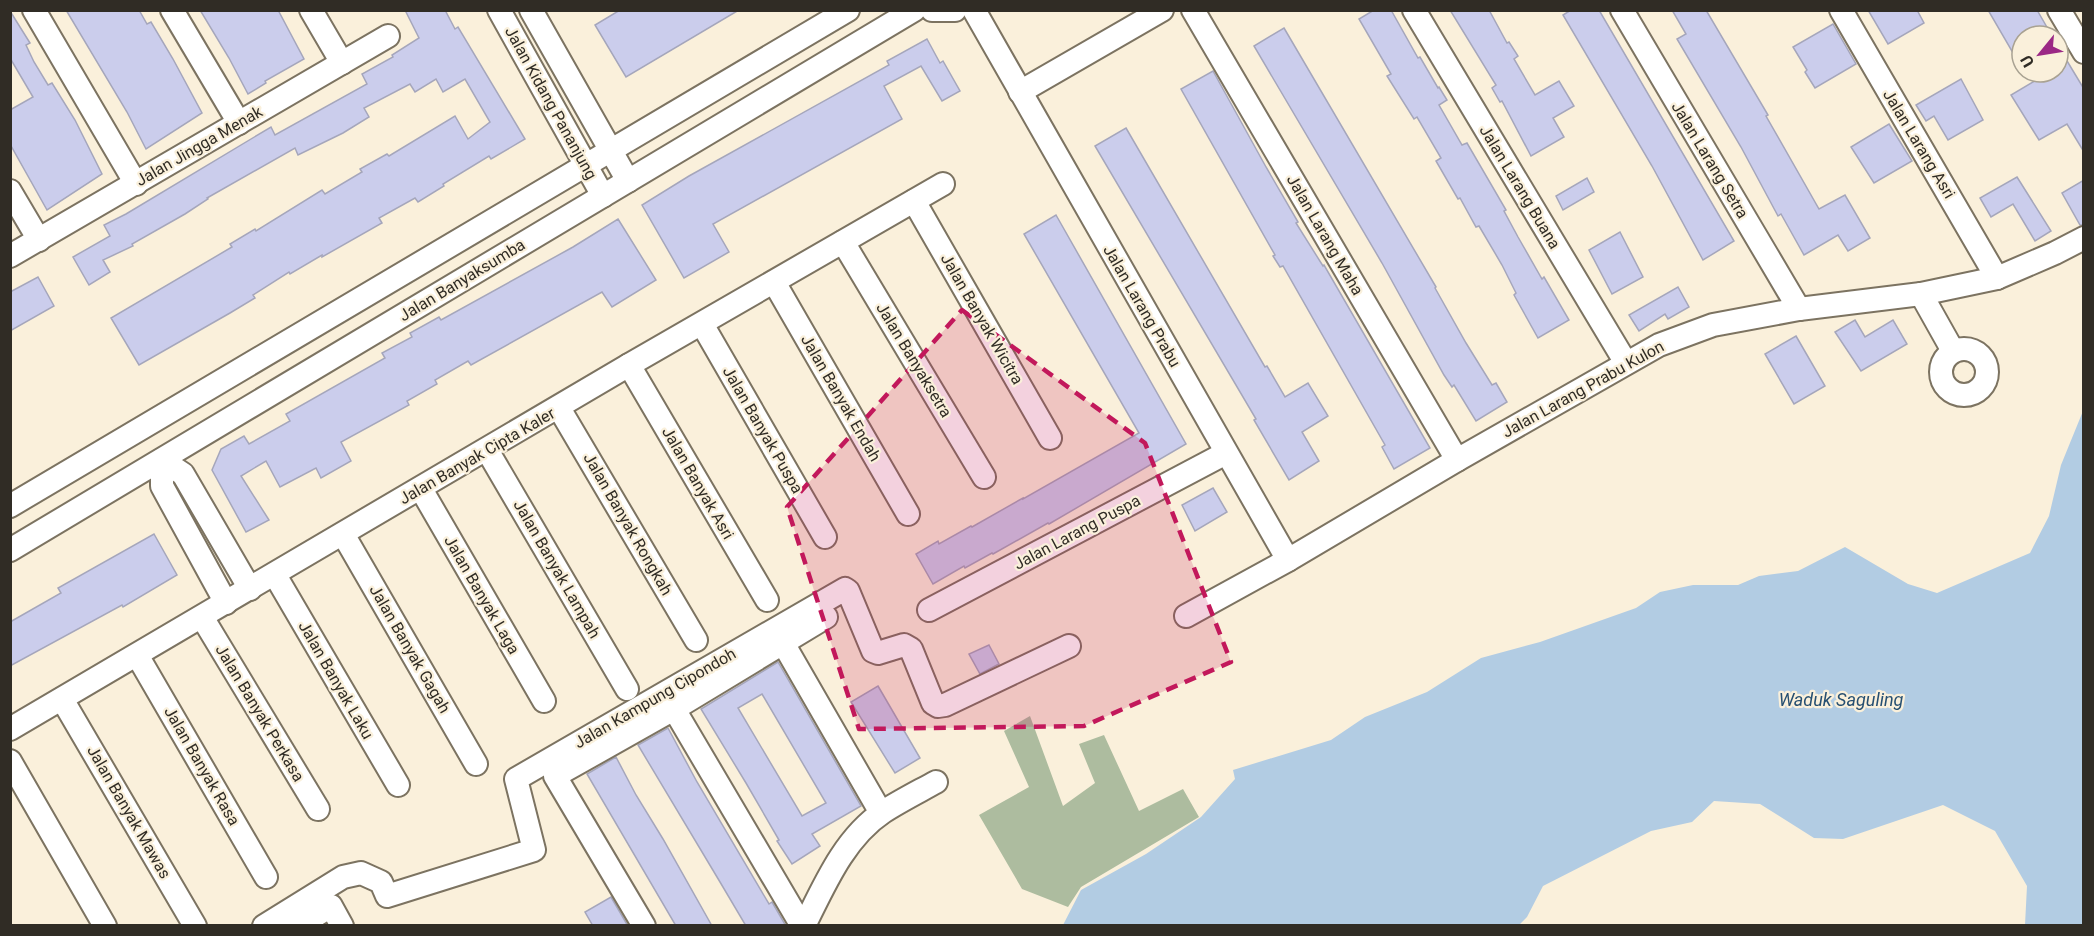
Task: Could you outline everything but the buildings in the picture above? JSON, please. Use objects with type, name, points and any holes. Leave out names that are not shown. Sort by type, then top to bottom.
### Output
[{"type":"street","points":[[34,10],[135,184]]},
{"type":"street","points":[[172,10],[239,123]]},
{"type":"street","points":[[311,10],[342,63]]},
{"type":"street","name":"Jalan Kidang Pananjung","points":[[499,10],[603,196]]},
{"type":"street","name":"Jalan Kidang Pananjung","points":[[531,10],[628,181]]},
{"type":"street","points":[[10,506],[848,10]]},
{"type":"street","name":"Jalan Banyaksumba","points":[[10,550],[914,10]]},
{"type":"street","points":[[932,10],[955,10]]},
{"type":"street","name":"Jalan Larang Prabu","points":[[974,10],[1288,560]]},
{"type":"street","points":[[1020,92],[1162,10]]},
{"type":"street","name":"Jalan Larang Maha","points":[[1192,10],[1457,460]]},
{"type":"street","name":"Jalan Larang Buana","points":[[1414,10],[1626,363]]},
{"type":"street","name":"Jalan Larang Setra","points":[[1622,10],[1799,309]]},
{"type":"street","name":"Jalan Larang Asri","points":[[1841,10],[1997,278]]},
{"type":"street","points":[[2059,10],[2084,52]]},
{"type":"street","name":"Jalan Jingga Menak","points":[[10,256],[388,36]]},
{"type":"street","name":"Jalan Banyak Cipta Kaler","points":[[10,729],[629,365],[943,184]]},
{"type":"street","points":[[10,191],[39,240]]},
{"type":"street","name":"Jalan Banyak Wicitra","points":[[914,201],[1050,438]]},
{"type":"street","name":"Jalan Larang Prabu Kulon","points":[[1186,616],[1288,560],[1659,345],[1713,325],[1799,309],[1921,294],[1997,278],[2084,238]]},
{"type":"street","name":"Jalan Banyaksetra","points":[[843,242],[984,477]]},
{"type":"street","name":"Jalan Banyak Endah","points":[[774,282],[908,514]]},
{"type":"street","points":[[1921,294],[1953,351]]},
{"type":"street","name":"Jalan Banyak Puspa","points":[[702,324],[825,537]]},
{"type":"street","name":"Jalan Banyak Asri","points":[[629,365],[767,600]]},
{"type":"street","name":"Jalan Banyak Rongkah","points":[[559,408],[696,640]]},
{"type":"street","name":"Jalan Banyak Lampah","points":[[487,450],[627,688]]},
{"type":"street","name":"Jalan Larang Puspa","points":[[928,610],[1226,453]]},
{"type":"street","points":[[162,460],[183,474],[250,589]]},
{"type":"street","points":[[162,460],[162,486],[226,603]]},
{"type":"street","name":"Jalan Banyak Laga","points":[[421,489],[544,701]]},
{"type":"street","name":"Jalan Banyak Gagah","points":[[344,534],[476,764]]},
{"type":"street","name":"Jalan Banyak Laku","points":[[274,575],[398,785]]},
{"type":"street","name":"Jalan Kampung Cipondoh","points":[[264,926],[343,877],[361,873],[381,882],[387,896],[534,850],[516,779],[844,589],[848,591],[873,651],[878,653],[904,645],[911,650],[933,703],[938,706],[945,705],[1069,646]]},
{"type":"street","points":[[644,926],[555,776],[674,708],[838,609]]},
{"type":"street","name":"Jalan Banyak Perkasa","points":[[202,617],[318,809]]},
{"type":"street","points":[[783,643],[881,813]]},
{"type":"street","name":"Jalan Banyak Rasa","points":[[137,656],[266,877]]},
{"type":"street","name":"Jalan Banyak Mawas","points":[[62,699],[195,926]]},
{"type":"street","points":[[674,708],[803,926]]},
{"type":"street","points":[[10,761],[105,926]]},
{"type":"street","points":[[803,926],[832,869],[851,842],[881,813],[936,782]]},
{"type":"street","points":[[298,926],[331,906],[342,926]]},
{"type":"highlighted area","points":[[962,310],[1145,443],[1231,662],[1084,726],[859,729],[787,507]]},
{"type":"green space","points":[[1030,716],[1063,806],[1095,783],[1079,744],[1104,735],[1139,811],[1183,789],[1199,817],[1081,887],[1068,907],[1022,889],[979,815],[1029,787],[1004,731]]},
{"type":"water","name":"Waduk Saguling","points":[[2083,411],[2083,925],[2025,925],[2027,886],[1995,831],[1943,805],[1843,839],[1814,838],[1760,804],[1714,801],[1692,822],[1651,831],[1543,886],[1527,917],[1519,925],[1063,925],[1081,890],[1146,854],[1201,817],[1235,779],[1233,770],[1331,740],[1365,717],[1427,692],[1481,658],[1540,642],[1636,608],[1660,592],[1693,585],[1738,585],[1759,576],[1798,571],[1845,547],[1908,584],[1937,593],[2030,553],[2049,516],[2061,465]]}]
